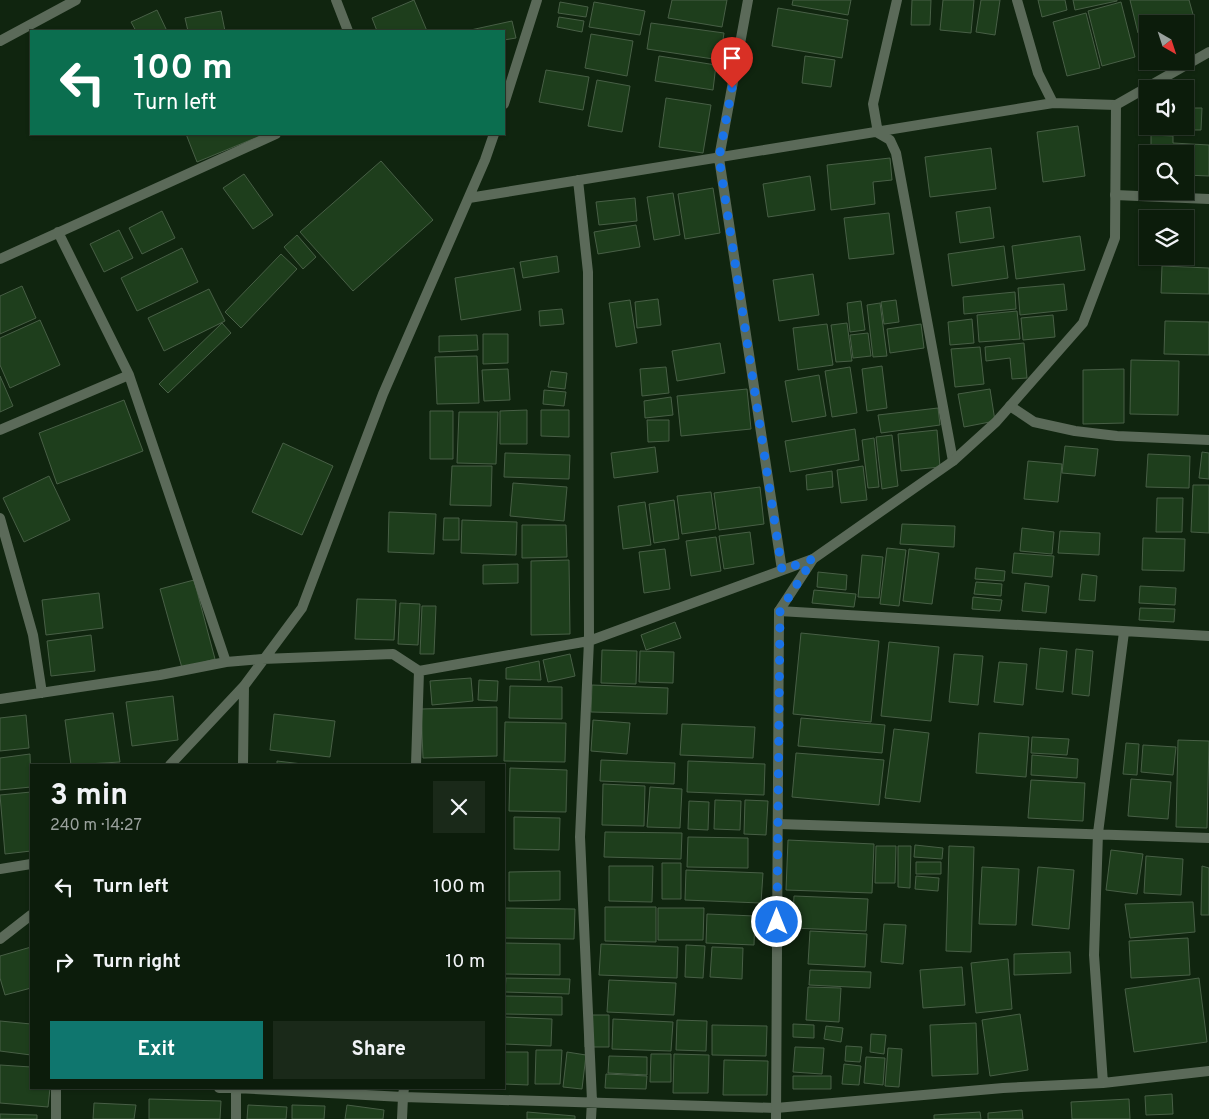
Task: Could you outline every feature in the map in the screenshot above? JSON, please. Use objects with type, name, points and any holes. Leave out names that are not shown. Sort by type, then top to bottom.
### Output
[{"type":"street","points":[[0,41],[76,0]]},
{"type":"street","points":[[336,0],[348,30]]},
{"type":"street","points":[[505,101],[537,0]]},
{"type":"street","points":[[748,0],[719,158],[782,570]]},
{"type":"street","points":[[897,0],[873,104],[878,133],[890,140],[896,153],[953,461]]},
{"type":"street","points":[[1017,0],[1038,73],[1053,103]]},
{"type":"street","points":[[469,198],[878,133],[1053,103],[1116,105],[1209,52]]},
{"type":"street","points":[[0,698],[160,675],[226,662],[262,659],[393,654],[419,671],[589,641],[813,559],[953,461],[996,422],[1083,323],[1115,238],[1116,105]]},
{"type":"street","points":[[0,259],[274,135]]},
{"type":"street","points":[[171,764],[244,686],[262,659],[302,608],[383,394],[469,198],[494,135]]},
{"type":"street","points":[[578,180],[588,272],[589,641],[580,837],[592,1101],[591,1119]]},
{"type":"street","points":[[1115,195],[1209,199]]},
{"type":"street","points":[[58,232],[129,374],[226,662]]},
{"type":"street","points":[[0,430],[129,374]]},
{"type":"street","points":[[1010,406],[1034,422],[1075,431],[1117,436],[1209,440]]},
{"type":"street","points":[[0,518],[33,635],[42,693]]},
{"type":"street","points":[[776,1114],[780,611],[813,559]]},
{"type":"street","points":[[780,611],[1209,636]]},
{"type":"street","points":[[1103,1083],[1094,955],[1098,833],[1124,632]]},
{"type":"street","points":[[416,764],[419,671]]},
{"type":"street","points":[[243,764],[244,686]]},
{"type":"street","points":[[778,824],[1209,838]]},
{"type":"street","points":[[0,869],[30,864]]},
{"type":"street","points":[[0,939],[30,916]]},
{"type":"street","points":[[278,1089],[403,1092],[592,1101],[776,1114],[1003,1088],[1103,1083],[1209,1071]]},
{"type":"street","points":[[56,1089],[56,1119]]},
{"type":"street","points":[[236,1089],[236,1119]]},
{"type":"street","points":[[402,1119],[403,1092]]},
{"type":"building","points":[[414,0],[427,30],[377,30],[372,18]]},
{"type":"building","points":[[672,0],[727,0],[722,27],[668,18]]},
{"type":"building","points":[[793,0],[851,0],[848,15],[792,5]]},
{"type":"building","points":[[912,0],[931,0],[930,25],[911,25]]},
{"type":"building","points":[[943,0],[974,0],[971,33],[940,30]]},
{"type":"building","points":[[981,0],[1000,0],[995,35],[976,32]]},
{"type":"building","points":[[1038,0],[1065,0],[1067,10],[1042,17]]},
{"type":"building","points":[[1073,0],[1117,0],[1117,1],[1075,10]]},
{"type":"building","points":[[1130,0],[1189,0],[1193,15],[1139,15],[1138,33]]},
{"type":"building","points":[[560,2],[588,7],[586,17],[558,13]]},
{"type":"building","points":[[594,2],[645,11],[640,35],[589,27]]},
{"type":"building","points":[[1121,2],[1135,57],[1102,66],[1088,11]]},
{"type":"building","points":[[778,8],[848,20],[842,58],[772,46]]},
{"type":"building","points":[[157,10],[167,30],[135,30],[131,22]]},
{"type":"building","points":[[221,11],[225,30],[188,30],[185,18]]},
{"type":"building","points":[[1086,13],[1100,68],[1067,76],[1053,22]]},
{"type":"building","points":[[559,17],[584,21],[582,32],[557,27]]},
{"type":"building","points":[[512,21],[516,38],[505,40],[505,30],[471,30]]},
{"type":"building","points":[[651,23],[724,33],[720,60],[647,49]]},
{"type":"building","points":[[591,34],[633,41],[627,76],[585,68]]},
{"type":"building","points":[[659,56],[716,65],[713,90],[655,81]]},
{"type":"building","points":[[805,56],[835,60],[831,87],[802,83]]},
{"type":"building","points":[[546,70],[589,77],[583,110],[539,102]]},
{"type":"building","points":[[597,80],[630,86],[622,132],[588,126]]},
{"type":"building","points":[[666,98],[711,105],[703,153],[659,147]]},
{"type":"building","points":[[1194,108],[1202,108],[1201,130],[1194,130]]},
{"type":"building","points":[[1078,126],[1085,176],[1043,182],[1037,132]]},
{"type":"building","points":[[186,135],[263,135],[197,162]]},
{"type":"building","points":[[1151,135],[1173,136],[1173,143],[1209,145],[1209,176],[1194,175],[1194,145],[1151,145]]},
{"type":"building","points":[[991,148],[996,189],[930,197],[925,157]]},
{"type":"building","points":[[890,158],[892,180],[873,182],[875,204],[831,210],[827,165]]},
{"type":"building","points":[[381,161],[433,220],[353,291],[300,232]]},
{"type":"building","points":[[244,174],[273,215],[253,229],[223,188]]},
{"type":"building","points":[[810,176],[815,210],[768,217],[763,184]]},
{"type":"building","points":[[713,188],[720,233],[685,239],[678,194]]},
{"type":"building","points":[[673,193],[680,235],[654,240],[647,197]]},
{"type":"building","points":[[635,198],[637,221],[599,225],[596,202]]},
{"type":"building","points":[[990,207],[994,238],[960,243],[956,212]]},
{"type":"building","points":[[162,211],[175,238],[142,254],[129,228]]},
{"type":"building","points":[[889,213],[894,254],[849,259],[844,218]]},
{"type":"building","points":[[636,225],[640,247],[598,254],[594,232]]},
{"type":"building","points":[[119,230],[133,258],[104,272],[90,244]]},
{"type":"building","points":[[297,235],[316,257],[303,269],[284,247]]},
{"type":"building","points":[[1080,236],[1085,270],[1016,279],[1012,246]]},
{"type":"building","points":[[1004,246],[1008,278],[952,286],[948,254]]},
{"type":"building","points":[[182,248],[198,282],[137,311],[121,278]]},
{"type":"building","points":[[281,254],[297,269],[241,328],[225,312]]},
{"type":"building","points":[[557,256],[559,272],[523,278],[520,262]]},
{"type":"building","points":[[1162,266],[1209,268],[1209,294],[1161,293]]},
{"type":"building","points":[[514,268],[521,310],[461,320],[455,278]]},
{"type":"building","points":[[813,274],[819,315],[779,321],[773,280]]},
{"type":"building","points":[[1064,284],[1067,310],[1020,315],[1018,288]]},
{"type":"building","points":[[22,286],[36,318],[0,334],[0,296]]},
{"type":"building","points":[[209,289],[225,321],[164,351],[148,318]]},
{"type":"building","points":[[1015,292],[1016,309],[964,314],[963,297]]},
{"type":"building","points":[[658,299],[661,325],[637,328],[635,302]]},
{"type":"building","points":[[630,300],[637,343],[616,347],[609,303]]},
{"type":"building","points":[[896,300],[899,322],[884,324],[881,302]]},
{"type":"building","points":[[861,301],[865,330],[850,332],[847,303]]},
{"type":"building","points":[[880,303],[887,356],[873,357],[867,305]]},
{"type":"building","points":[[562,309],[564,324],[540,326],[539,311]]},
{"type":"building","points":[[1017,311],[1020,339],[979,342],[977,315]]},
{"type":"building","points":[[1053,315],[1055,337],[1023,340],[1021,318]]},
{"type":"building","points":[[972,319],[974,343],[950,345],[948,322]]},
{"type":"building","points":[[40,320],[60,365],[10,388],[0,365],[0,338]]},
{"type":"building","points":[[1165,321],[1209,322],[1209,355],[1164,354]]},
{"type":"building","points":[[222,323],[231,333],[168,393],[159,384]]},
{"type":"building","points":[[847,323],[852,361],[836,362],[831,325]]},
{"type":"building","points":[[827,324],[833,365],[798,370],[793,328]]},
{"type":"building","points":[[921,324],[924,348],[890,353],[887,329]]},
{"type":"building","points":[[868,333],[871,356],[853,358],[850,335]]},
{"type":"building","points":[[483,334],[508,334],[508,363],[483,364]]},
{"type":"building","points":[[477,335],[478,350],[439,352],[439,336]]},
{"type":"building","points":[[720,343],[725,373],[677,381],[672,351]]},
{"type":"building","points":[[1024,343],[1027,378],[1012,379],[1010,358],[986,361],[985,347]]},
{"type":"building","points":[[980,347],[984,384],[955,387],[951,349]]},
{"type":"building","points":[[477,356],[479,403],[437,404],[435,357]]},
{"type":"building","points":[[1131,360],[1179,361],[1178,415],[1130,414]]},
{"type":"building","points":[[882,366],[887,408],[867,411],[862,369]]},
{"type":"building","points":[[666,367],[669,393],[642,396],[640,369]]},
{"type":"building","points":[[850,367],[857,413],[832,417],[825,371]]},
{"type":"building","points":[[508,369],[510,400],[484,401],[482,370]]},
{"type":"building","points":[[1124,369],[1124,423],[1083,424],[1083,370]]},
{"type":"building","points":[[551,371],[567,373],[565,389],[548,387]]},
{"type":"building","points":[[819,375],[826,416],[792,422],[785,381]]},
{"type":"building","points":[[0,376],[13,406],[0,412]]},
{"type":"building","points":[[747,389],[751,429],[681,436],[677,396]]},
{"type":"building","points":[[990,389],[995,421],[964,427],[958,394]]},
{"type":"building","points":[[544,390],[566,392],[564,406],[543,404]]},
{"type":"building","points":[[671,397],[673,415],[645,418],[644,401]]},
{"type":"building","points":[[124,400],[143,451],[57,484],[39,433]]},
{"type":"building","points":[[938,408],[940,425],[881,433],[878,415]]},
{"type":"building","points":[[527,410],[527,444],[500,444],[500,411]]},
{"type":"building","points":[[541,410],[569,410],[569,437],[541,436]]},
{"type":"building","points":[[430,411],[453,411],[453,459],[430,459]]},
{"type":"building","points":[[459,412],[498,412],[496,464],[457,463]]},
{"type":"building","points":[[647,420],[669,420],[669,441],[648,442]]},
{"type":"building","points":[[855,429],[859,460],[790,472],[785,441]]},
{"type":"building","points":[[937,430],[940,467],[901,471],[898,434]]},
{"type":"building","points":[[892,435],[898,486],[882,489],[876,437]]},
{"type":"building","points":[[874,438],[879,487],[868,488],[862,440]]},
{"type":"building","points":[[283,443],[333,466],[302,535],[252,512]]},
{"type":"building","points":[[1065,446],[1098,449],[1095,476],[1062,473]]},
{"type":"building","points":[[655,447],[658,472],[614,478],[611,453]]},
{"type":"building","points":[[1202,452],[1209,453],[1209,479],[1199,478]]},
{"type":"building","points":[[505,453],[570,455],[569,479],[504,477]]},
{"type":"building","points":[[1148,454],[1190,456],[1189,488],[1146,487]]},
{"type":"building","points":[[1028,461],[1062,464],[1058,502],[1024,499]]},
{"type":"building","points":[[452,466],[492,466],[491,506],[450,505]]},
{"type":"building","points":[[863,466],[867,500],[841,503],[837,470]]},
{"type":"building","points":[[832,471],[833,487],[807,490],[806,475]]},
{"type":"building","points":[[49,476],[70,520],[24,542],[3,498]]},
{"type":"building","points":[[513,483],[567,487],[564,521],[510,516]]},
{"type":"building","points":[[1193,485],[1209,485],[1209,533],[1191,532]]},
{"type":"building","points":[[760,487],[764,524],[719,530],[714,493]]},
{"type":"building","points":[[711,492],[716,529],[682,534],[677,496]]},
{"type":"building","points":[[1157,498],[1183,498],[1182,532],[1156,532]]},
{"type":"building","points":[[674,500],[679,539],[654,543],[649,504]]},
{"type":"building","points":[[645,502],[651,545],[623,549],[618,506]]},
{"type":"building","points":[[389,512],[436,514],[434,554],[388,552]]},
{"type":"building","points":[[444,518],[459,518],[459,540],[443,540]]},
{"type":"building","points":[[462,520],[517,522],[516,555],[461,553]]},
{"type":"building","points":[[902,524],[955,526],[954,547],[900,544]]},
{"type":"building","points":[[522,525],[566,525],[567,557],[522,558]]},
{"type":"building","points":[[1022,528],[1054,532],[1052,554],[1020,551]]},
{"type":"building","points":[[1060,531],[1100,533],[1099,555],[1058,553]]},
{"type":"building","points":[[750,532],[754,564],[724,569],[719,536]]},
{"type":"building","points":[[716,537],[721,571],[691,576],[686,541]]},
{"type":"building","points":[[1143,538],[1185,539],[1184,571],[1142,570]]},
{"type":"building","points":[[887,548],[906,550],[899,606],[880,604]]},
{"type":"building","points":[[665,549],[670,589],[644,593],[639,552]]},
{"type":"building","points":[[909,549],[939,553],[932,604],[903,601]]},
{"type":"building","points":[[1014,553],[1054,556],[1052,577],[1012,573]]},
{"type":"building","points":[[862,555],[883,557],[879,598],[858,597]]},
{"type":"building","points":[[569,560],[570,634],[531,635],[531,561]]},
{"type":"building","points":[[518,564],[518,583],[483,584],[483,565]]},
{"type":"building","points":[[976,568],[1005,571],[1004,581],[975,579]]},
{"type":"building","points":[[818,572],[847,575],[846,590],[817,587]]},
{"type":"building","points":[[1082,574],[1097,576],[1095,601],[1079,600]]},
{"type":"building","points":[[194,580],[215,659],[182,668],[160,589]]},
{"type":"building","points":[[976,582],[1002,584],[1001,596],[974,594]]},
{"type":"building","points":[[1025,583],[1049,586],[1046,613],[1022,611]]},
{"type":"building","points":[[1140,586],[1176,588],[1175,605],[1139,603]]},
{"type":"building","points":[[814,590],[856,594],[854,607],[812,603]]},
{"type":"building","points":[[99,593],[103,628],[46,635],[42,600]]},
{"type":"building","points":[[973,597],[1002,600],[1000,611],[972,609]]},
{"type":"building","points":[[357,599],[396,600],[394,640],[355,639]]},
{"type":"building","points":[[400,603],[420,604],[418,645],[398,644]]},
{"type":"building","points":[[422,606],[436,606],[434,654],[420,654]]},
{"type":"building","points":[[1140,608],[1175,609],[1174,622],[1139,620]]},
{"type":"building","points":[[675,622],[681,638],[646,650],[641,635]]},
{"type":"building","points":[[801,633],[879,641],[871,722],[793,714]]},
{"type":"building","points":[[91,635],[95,671],[51,676],[47,641]]},
{"type":"building","points":[[889,642],[939,647],[931,721],[881,716]]},
{"type":"building","points":[[1040,648],[1067,651],[1063,692],[1036,689]]},
{"type":"building","points":[[1076,649],[1093,651],[1089,696],[1072,694]]},
{"type":"building","points":[[602,650],[637,651],[636,684],[601,683]]},
{"type":"building","points":[[640,651],[674,652],[673,683],[639,682]]},
{"type":"building","points":[[570,654],[575,676],[548,682],[543,660]]},
{"type":"building","points":[[954,654],[983,656],[978,705],[949,702]]},
{"type":"building","points":[[539,661],[541,680],[506,679],[506,668]]},
{"type":"building","points":[[999,662],[1027,664],[1023,705],[994,702]]},
{"type":"building","points":[[471,678],[473,701],[432,705],[430,681]]},
{"type":"building","points":[[479,680],[498,681],[497,701],[478,700]]},
{"type":"building","points":[[592,685],[668,688],[667,714],[591,712]]},
{"type":"building","points":[[510,686],[562,687],[562,719],[509,718]]},
{"type":"building","points":[[173,696],[178,740],[132,746],[126,702]]},
{"type":"building","points":[[497,707],[497,756],[423,758],[421,709]]},
{"type":"building","points":[[113,713],[120,762],[71,764],[65,720]]},
{"type":"building","points":[[274,714],[335,721],[330,757],[270,750]]},
{"type":"building","points":[[26,715],[29,748],[0,751],[0,718]]},
{"type":"building","points":[[801,718],[885,725],[882,753],[798,746]]},
{"type":"building","points":[[593,720],[630,723],[627,754],[591,751]]},
{"type":"building","points":[[505,722],[566,723],[565,762],[504,761]]},
{"type":"building","points":[[682,724],[755,727],[753,758],[680,755]]},
{"type":"building","points":[[894,729],[929,733],[920,802],[885,798]]},
{"type":"building","points":[[979,733],[1029,737],[1026,777],[976,773]]},
{"type":"building","points":[[1032,737],[1069,739],[1067,755],[1031,753]]},
{"type":"building","points":[[1178,740],[1209,741],[1207,828],[1176,827]]},
{"type":"building","points":[[1126,743],[1139,744],[1137,775],[1123,774]]},
{"type":"building","points":[[1143,745],[1176,747],[1173,775],[1141,772]]},
{"type":"building","points":[[796,753],[884,760],[879,805],[792,797]]},
{"type":"building","points":[[30,754],[30,787],[0,790],[0,758]]},
{"type":"building","points":[[1032,755],[1078,759],[1077,778],[1031,775]]},
{"type":"building","points":[[601,760],[675,763],[674,784],[600,781]]},
{"type":"building","points":[[277,761],[302,764],[277,764]]},
{"type":"building","points":[[688,761],[765,764],[764,795],[687,792]]},
{"type":"building","points":[[510,768],[567,770],[566,812],[509,811]]},
{"type":"building","points":[[1131,779],[1171,782],[1168,819],[1128,816]]},
{"type":"building","points":[[1031,780],[1085,783],[1083,821],[1028,818]]},
{"type":"building","points":[[603,784],[645,786],[644,826],[602,825]]},
{"type":"building","points":[[650,787],[682,789],[680,828],[647,827]]},
{"type":"building","points":[[30,792],[30,851],[5,854],[0,795]]},
{"type":"building","points":[[715,800],[741,801],[740,830],[714,829]]},
{"type":"building","points":[[745,800],[768,801],[766,835],[744,834]]},
{"type":"building","points":[[689,801],[709,802],[708,830],[688,829]]},
{"type":"building","points":[[514,817],[560,818],[559,850],[514,849]]},
{"type":"building","points":[[605,832],[682,833],[681,859],[604,857]]},
{"type":"building","points":[[688,837],[748,838],[748,868],[687,867]]},
{"type":"building","points":[[788,840],[874,844],[872,893],[786,890]]},
{"type":"building","points":[[915,845],[943,848],[942,859],[914,857]]},
{"type":"building","points":[[876,846],[896,846],[895,883],[875,883]]},
{"type":"building","points":[[898,846],[911,846],[910,888],[898,887]]},
{"type":"building","points":[[949,846],[974,847],[971,952],[946,951]]},
{"type":"building","points":[[1111,850],[1143,854],[1137,894],[1106,890]]},
{"type":"building","points":[[1146,856],[1183,859],[1181,895],[1144,893]]},
{"type":"building","points":[[916,862],[941,862],[941,874],[916,874]]},
{"type":"building","points":[[662,863],[681,863],[681,899],[662,899]]},
{"type":"building","points":[[609,866],[653,866],[652,902],[609,901]]},
{"type":"building","points":[[1202,866],[1209,868],[1209,915],[1201,915]]},
{"type":"building","points":[[982,867],[1019,869],[1016,925],[979,924]]},
{"type":"building","points":[[1038,867],[1074,870],[1069,929],[1032,925]]},
{"type":"building","points":[[686,870],[763,873],[761,903],[685,900]]},
{"type":"building","points":[[560,871],[560,900],[509,901],[509,872]]},
{"type":"building","points":[[916,876],[939,878],[938,891],[915,889]]},
{"type":"building","points":[[794,896],[868,899],[866,931],[792,928]]},
{"type":"building","points":[[1193,902],[1195,932],[1130,938],[1125,904]]},
{"type":"building","points":[[605,907],[656,907],[656,942],[605,941]]},
{"type":"building","points":[[505,908],[575,909],[574,939],[505,938]]},
{"type":"building","points":[[658,908],[704,908],[703,940],[658,940]]},
{"type":"building","points":[[707,914],[755,916],[754,945],[706,943]]},
{"type":"building","points":[[884,924],[906,925],[903,964],[881,962]]},
{"type":"building","points":[[810,931],[867,934],[865,967],[808,964]]},
{"type":"building","points":[[1188,938],[1190,975],[1131,978],[1129,941]]},
{"type":"building","points":[[505,943],[560,944],[560,975],[505,974]]},
{"type":"building","points":[[601,944],[678,947],[677,978],[599,975]]},
{"type":"building","points":[[686,945],[705,946],[703,978],[685,977]]},
{"type":"building","points":[[30,947],[30,988],[5,995],[0,978],[0,956]]},
{"type":"building","points":[[712,947],[743,948],[742,979],[710,977]]},
{"type":"building","points":[[1070,952],[1071,973],[1014,975],[1014,954]]},
{"type":"building","points":[[1008,959],[1012,1009],[976,1013],[971,963]]},
{"type":"building","points":[[962,967],[965,1005],[923,1008],[920,970]]},
{"type":"building","points":[[810,970],[871,972],[870,988],[809,985]]},
{"type":"building","points":[[506,978],[570,979],[569,994],[505,992]]},
{"type":"building","points":[[1199,978],[1207,1042],[1134,1052],[1125,989]]},
{"type":"building","points":[[609,980],[676,983],[674,1015],[607,1012]]},
{"type":"building","points":[[808,987],[841,988],[839,1022],[806,1020]]},
{"type":"building","points":[[505,996],[562,997],[562,1015],[505,1014]]},
{"type":"building","points":[[1020,1014],[1028,1070],[990,1076],[982,1020]]},
{"type":"building","points":[[585,1015],[609,1015],[609,1047],[585,1047]]},
{"type":"building","points":[[505,1017],[552,1019],[551,1046],[505,1044]]},
{"type":"building","points":[[613,1019],[673,1022],[671,1051],[612,1049]]},
{"type":"building","points":[[677,1020],[707,1021],[706,1051],[676,1050]]},
{"type":"building","points":[[0,1021],[30,1024],[30,1055],[0,1051]]},
{"type":"building","points":[[976,1023],[978,1074],[932,1076],[930,1025]]},
{"type":"building","points":[[793,1024],[814,1025],[814,1038],[793,1037]]},
{"type":"building","points":[[712,1025],[767,1026],[766,1056],[712,1055]]},
{"type":"building","points":[[826,1026],[843,1028],[841,1042],[824,1039]]},
{"type":"building","points":[[871,1034],[886,1035],[884,1054],[870,1052]]},
{"type":"building","points":[[846,1046],[862,1047],[860,1062],[845,1061]]},
{"type":"building","points":[[795,1047],[824,1048],[822,1074],[793,1072]]},
{"type":"building","points":[[888,1048],[902,1049],[899,1087],[885,1086]]},
{"type":"building","points":[[536,1050],[562,1050],[560,1084],[535,1084]]},
{"type":"building","points":[[505,1052],[528,1052],[528,1085],[505,1084]]},
{"type":"building","points":[[567,1052],[586,1055],[582,1089],[563,1087]]},
{"type":"building","points":[[651,1054],[671,1054],[671,1082],[650,1082]]},
{"type":"building","points":[[674,1054],[709,1055],[708,1093],[673,1093]]},
{"type":"building","points":[[609,1056],[647,1057],[647,1075],[608,1073]]},
{"type":"building","points":[[866,1057],[885,1058],[883,1085],[864,1083]]},
{"type":"building","points":[[724,1060],[768,1061],[767,1095],[723,1095]]},
{"type":"building","points":[[844,1064],[861,1066],[859,1085],[842,1084]]},
{"type":"building","points":[[0,1065],[30,1067],[30,1089],[50,1089],[48,1107],[0,1103]]},
{"type":"building","points":[[606,1074],[647,1076],[646,1089],[605,1088]]},
{"type":"building","points":[[793,1076],[831,1076],[831,1089],[793,1089]]},
{"type":"building","points":[[1172,1094],[1173,1114],[1146,1115],[1145,1096]]},
{"type":"building","points":[[149,1099],[221,1101],[220,1119],[149,1119]]},
{"type":"building","points":[[1129,1099],[1130,1119],[1072,1119],[1071,1102]]},
{"type":"building","points":[[94,1103],[136,1105],[134,1119],[93,1119]]},
{"type":"building","points":[[248,1105],[287,1107],[286,1119],[247,1119]]},
{"type":"building","points":[[292,1105],[325,1106],[324,1119],[292,1119]]},
{"type":"building","points":[[347,1105],[384,1110],[383,1119],[345,1119]]},
{"type":"building","points":[[1022,1110],[1023,1119],[988,1119],[988,1113]]},
{"type":"building","points":[[527,1112],[575,1116],[575,1119],[527,1119]]},
{"type":"building","points":[[980,1112],[981,1119],[934,1119],[934,1115]]},
{"type":"building","points":[[0,1114],[37,1115],[37,1119],[0,1119]]},
{"type":"route","points":[[732,88],[719,158],[782,570],[813,559],[780,611],[777,922]]}]
